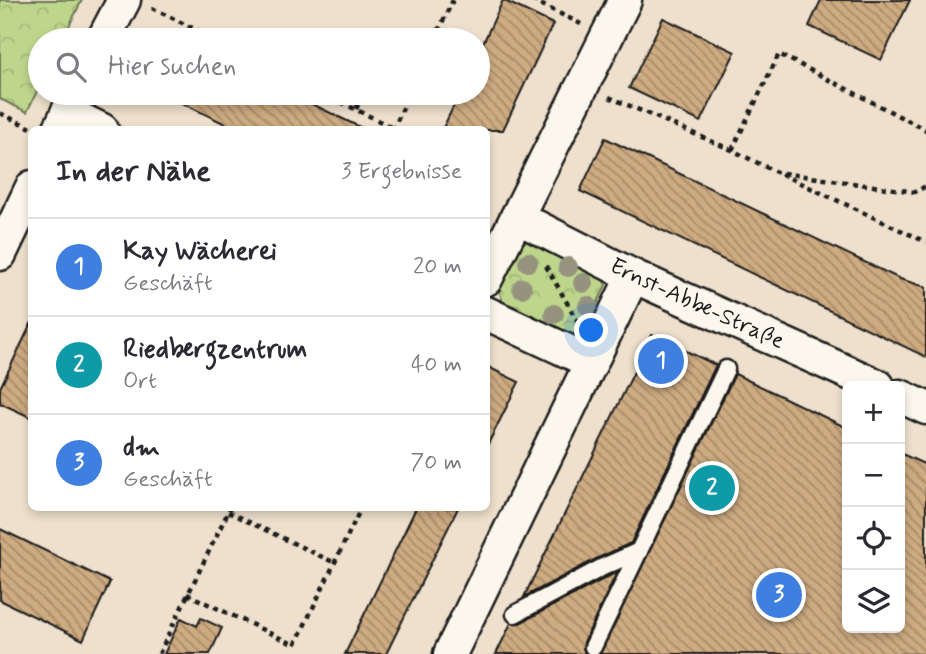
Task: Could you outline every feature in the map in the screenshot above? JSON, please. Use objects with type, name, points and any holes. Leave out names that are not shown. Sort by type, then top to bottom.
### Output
[{"type":"street","points":[[490,271],[625,0]]},
{"type":"street","points":[[114,28],[136,3]]},
{"type":"street","points":[[68,112],[94,126]]},
{"type":"street","points":[[0,254],[28,195]]},
{"type":"street","name":"Ernst-Abbe-Straße","points":[[517,217],[634,275],[867,381]]},
{"type":"street","points":[[450,654],[634,275]]},
{"type":"street","points":[[490,315],[594,357]]},
{"type":"street","points":[[905,398],[926,408]]},
{"type":"lane","points":[[593,647],[726,369]]},
{"type":"lane","points":[[516,614],[603,567],[639,551]]},
{"type":"path","points":[[440,28],[453,0]]},
{"type":"path","points":[[532,0],[607,37]]},
{"type":"path","points":[[136,3],[191,28]]},
{"type":"path","points":[[732,150],[779,54],[926,130]]},
{"type":"path","points":[[583,85],[732,150],[926,242]]},
{"type":"path","points":[[348,105],[387,126]]},
{"type":"path","points":[[356,109],[358,105]]},
{"type":"path","points":[[394,126],[404,105]]},
{"type":"path","points":[[0,113],[28,127]]},
{"type":"path","points":[[776,172],[915,192],[926,186]]},
{"type":"path","points":[[543,262],[594,357]]},
{"type":"path","points":[[159,654],[228,511]]},
{"type":"path","points":[[231,511],[335,563]]},
{"type":"path","points":[[187,594],[295,645],[359,511]]},
{"type":"green space","points":[[0,0],[82,0],[68,28],[28,28],[28,105],[30,105],[27,112],[0,99]]},
{"type":"green space","points":[[534,240],[598,270],[606,285],[585,330],[567,336],[504,307],[498,285],[521,243]]},
{"type":"building","points":[[503,0],[553,24],[503,130],[490,130],[490,126],[444,126],[454,105],[490,105],[490,28]]},
{"type":"building","points":[[821,0],[910,0],[881,60],[809,26]]},
{"type":"building","points":[[663,18],[735,52],[701,122],[629,88]]},
{"type":"building","points":[[186,105],[314,105],[358,126],[230,126]]},
{"type":"building","points":[[605,138],[900,279],[926,287],[926,357],[580,191]]},
{"type":"building","points":[[28,330],[28,416],[0,403],[0,388]]},
{"type":"building","points":[[652,335],[716,365],[631,543],[524,597]]},
{"type":"building","points":[[490,368],[519,382],[490,440]]},
{"type":"building","points":[[735,374],[842,426],[842,633],[905,633],[905,455],[926,465],[926,654],[600,654]]},
{"type":"building","points":[[415,511],[457,511],[386,654],[345,654]]},
{"type":"building","points":[[0,529],[110,582],[83,640],[0,600]]},
{"type":"building","points":[[617,572],[584,642],[585,654],[496,654],[511,623],[520,623]]},
{"type":"building","points":[[181,618],[197,626],[201,618],[222,628],[210,654],[164,654]]},
{"type":"place","name":"Kay Wächerei","points":[[661,361]]},
{"type":"place","name":"Riedbergzentrum","points":[[712,488]]},
{"type":"place","name":"dm","points":[[779,595]]}]
